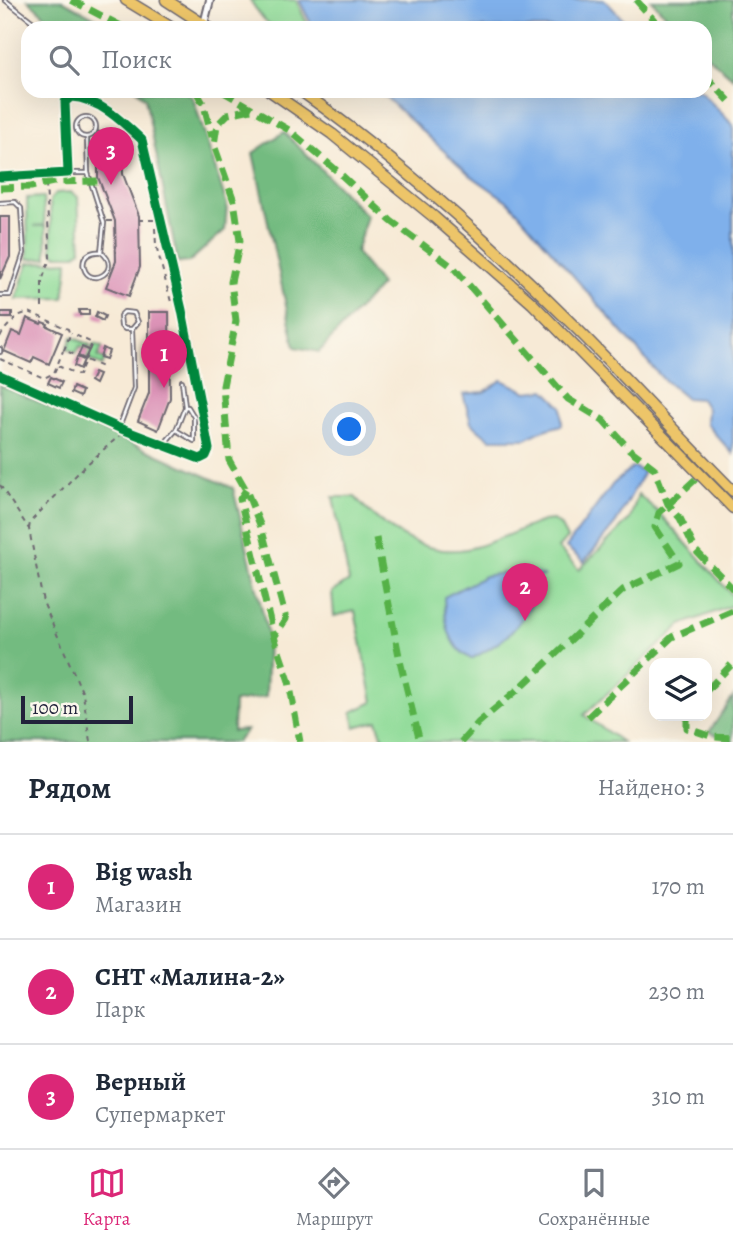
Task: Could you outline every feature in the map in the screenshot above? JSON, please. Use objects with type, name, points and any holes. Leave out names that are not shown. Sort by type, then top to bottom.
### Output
[{"type":"main road","points":[[126,0],[161,21]]},
{"type":"main road","points":[[166,0],[199,21]]},
{"type":"main road","points":[[280,98],[332,134],[434,217],[532,303],[733,508]]},
{"type":"main road","points":[[310,98],[412,179],[511,264],[573,324],[733,491]]},
{"type":"street","points":[[208,21],[210,0]]},
{"type":"street","points":[[0,177],[68,173],[65,102],[68,98]]},
{"type":"street","points":[[0,375],[163,446],[200,459],[206,456],[209,449],[178,294],[142,139],[124,123],[85,98]]},
{"type":"lane","points":[[5,0],[32,21]]},
{"type":"lane","points":[[83,117],[93,120],[96,131],[87,137],[77,132],[78,121],[83,117]]},
{"type":"lane","points":[[87,137],[88,173],[104,223],[101,252]]},
{"type":"lane","points":[[68,173],[88,173]]},
{"type":"lane","points":[[0,202],[15,202],[21,208],[24,253],[10,295],[0,295]]},
{"type":"lane","points":[[94,251],[101,252],[107,256],[108,269],[104,275],[91,276],[83,266],[84,259],[94,251]]},
{"type":"lane","points":[[122,430],[134,388],[132,330],[138,322],[138,317],[130,311],[124,312],[120,316],[121,326],[125,330],[132,330]]},
{"type":"lane","points":[[163,446],[176,430],[185,407],[182,381]]},
{"type":"lane","points":[[176,430],[194,441],[193,413],[185,407]]},
{"type":"path","points":[[96,131],[136,141]]},
{"type":"path","points":[[42,307],[42,281],[50,258],[46,183]]},
{"type":"path","points":[[154,215],[156,245],[172,302],[178,294]]},
{"type":"path","points":[[139,220],[155,220]]},
{"type":"path","points":[[0,337],[16,316],[29,312],[66,327],[70,333],[92,343],[79,375],[57,366]]},
{"type":"path","points":[[0,359],[44,378],[51,376],[70,333]]},
{"type":"path","points":[[64,350],[102,367]]},
{"type":"path","points":[[90,742],[83,694],[43,602],[29,529],[30,522],[122,430]]},
{"type":"path","points":[[0,485],[29,529]]},
{"type":"green space","points":[[28,0],[62,0],[101,21],[51,21]]},
{"type":"green space","points":[[250,0],[296,0],[306,21],[266,21]]},
{"type":"green space","points":[[651,0],[733,0],[733,78],[712,60],[712,21],[671,21]]},
{"type":"green space","points":[[145,98],[193,98],[227,205],[225,230],[189,262],[178,263]]},
{"type":"green space","points":[[284,132],[367,216],[356,252],[381,285],[319,352],[295,347],[253,153]]},
{"type":"green space","points":[[71,192],[78,197],[81,250],[75,255],[56,255],[52,250],[50,200],[56,193]]},
{"type":"green space","points":[[43,197],[45,225],[34,226],[46,226],[47,258],[28,259],[27,198]]},
{"type":"green space","points":[[68,261],[64,298],[16,299],[28,263]]},
{"type":"green space","points":[[72,337],[90,345],[88,349],[80,346],[76,353],[67,349]]},
{"type":"green space","points":[[94,344],[102,347],[98,357],[105,360],[102,366],[87,359]]},
{"type":"green space","points":[[0,385],[233,488],[268,635],[266,697],[234,702],[233,731],[247,730],[237,742],[0,742]]},
{"type":"green space","points":[[638,494],[659,513],[733,596],[733,605],[681,625],[584,715],[622,742],[384,742],[377,721],[355,727],[352,712],[373,702],[355,611],[334,616],[332,592],[349,581],[333,497],[355,497],[391,529],[405,538],[435,549],[476,547],[543,521],[553,520],[560,525],[567,538],[558,548],[579,570],[630,519]]},
{"type":"green space","points":[[733,697],[733,742],[732,742],[709,732]]},
{"type":"water","points":[[299,0],[605,0],[624,21],[310,21]]},
{"type":"water","points":[[387,98],[707,98],[733,125],[733,454],[706,424],[707,409],[701,399],[686,398],[662,378],[510,203],[470,175]]},
{"type":"water","points":[[502,380],[527,392],[545,390],[562,407],[562,425],[526,439],[490,439],[471,423],[463,394],[484,392]]},
{"type":"water","points":[[633,467],[644,472],[616,523],[584,562],[566,547],[613,484]]},
{"type":"water","points":[[523,570],[543,576],[516,583],[537,594],[530,607],[510,633],[471,659],[452,640],[445,615],[444,597],[485,576]]},
{"type":"building","points":[[98,141],[109,141],[109,146],[122,146],[123,174],[139,216],[140,267],[129,296],[106,287],[116,261],[115,221],[98,177]]},
{"type":"building","points":[[0,217],[10,217],[10,257],[0,279]]},
{"type":"building","points":[[79,310],[89,310],[89,315],[80,315]]},
{"type":"building","points":[[1,312],[12,312],[12,318],[1,318]]},
{"type":"building","points":[[97,312],[105,316],[103,321],[95,317]]},
{"type":"building","points":[[149,312],[169,312],[170,398],[158,430],[138,421],[149,393]]},
{"type":"building","points":[[27,318],[48,324],[47,326],[62,333],[49,364],[34,357],[31,363],[4,351],[12,331],[21,335]]},
{"type":"building","points":[[82,347],[89,350],[85,359],[78,356]]},
{"type":"building","points":[[103,348],[109,351],[106,359],[100,357]]},
{"type":"building","points":[[77,357],[84,360],[80,369],[74,366]]},
{"type":"building","points":[[94,373],[99,375],[95,384],[90,381]]},
{"type":"building","points":[[51,377],[62,382],[59,388],[48,383]]},
{"type":"building","points":[[73,387],[82,391],[80,397],[71,393]]},
{"type":"marked path","points":[[71,0],[112,21]]},
{"type":"marked path","points":[[636,0],[655,21]]},
{"type":"marked path","points":[[712,82],[733,105]]},
{"type":"marked path","points":[[200,98],[212,137]]},
{"type":"marked path","points":[[234,98],[289,130],[391,221],[454,268],[568,399],[603,420],[629,449],[654,468],[668,504],[680,518],[696,551],[733,589]]},
{"type":"marked path","points":[[251,109],[228,114],[217,125],[214,145],[234,201],[240,241],[231,282],[236,321],[223,386],[229,460],[246,490],[261,527],[286,619],[274,637],[289,681],[300,742]]},
{"type":"marked path","points":[[0,188],[31,187],[53,182],[98,181]]},
{"type":"marked path","points":[[461,742],[478,723],[522,686],[623,590],[679,563],[655,527],[659,513],[700,475]]},
{"type":"marked path","points":[[246,490],[240,499],[274,637]]},
{"type":"marked path","points":[[376,538],[400,661],[420,742]]},
{"type":"marked path","points":[[588,717],[672,637],[733,611]]},
{"type":"marked path","points":[[712,685],[733,663]]},
{"type":"marked path","points":[[687,721],[687,728],[713,737],[733,738]]},
{"type":"cycle path","points":[[0,177],[68,173],[65,102],[70,98]]},
{"type":"cycle path","points":[[0,375],[119,428],[200,459],[206,456],[209,449],[182,310],[142,140],[100,106],[81,98]]},
{"type":"place","name":"Верный","points":[[111,185]]},
{"type":"place","name":"Big wash","points":[[164,388]]},
{"type":"place","name":"СНТ «Малина-2»","points":[[525,621]]}]
